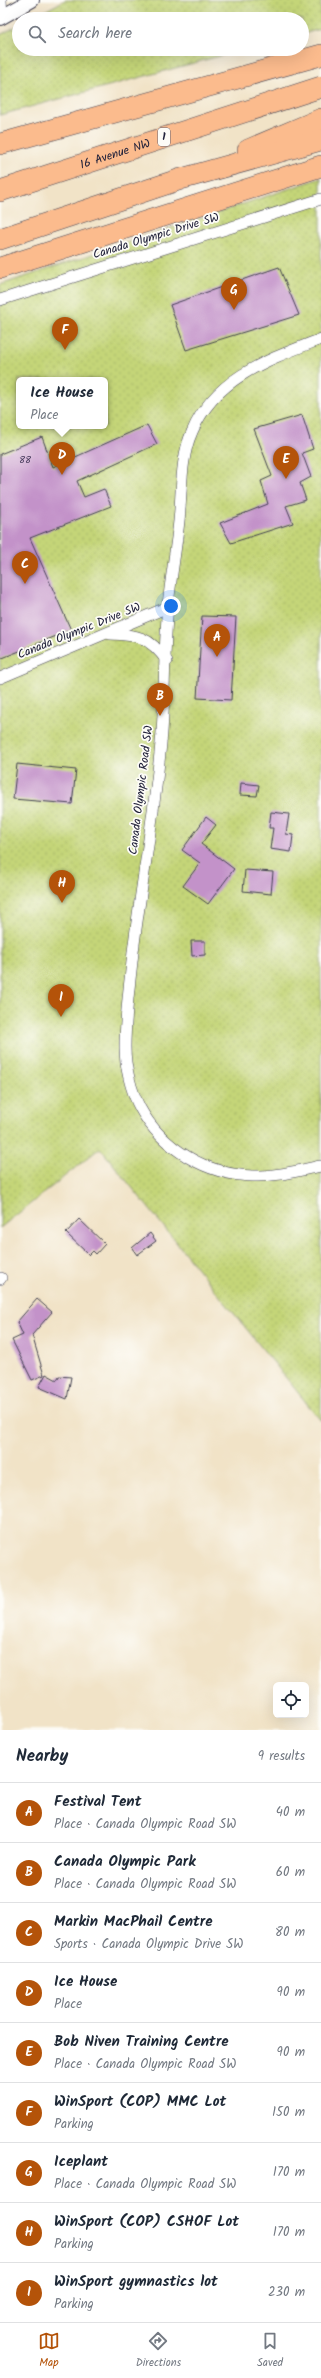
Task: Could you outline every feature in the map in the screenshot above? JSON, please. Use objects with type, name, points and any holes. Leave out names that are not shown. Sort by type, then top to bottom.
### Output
[{"type":"highway","points":[[309,54],[321,49]]},
{"type":"highway","points":[[0,144],[276,66],[321,55]]},
{"type":"highway","points":[[276,66],[302,56]]},
{"type":"highway","name":"16 Avenue NW","points":[[0,191],[321,87]]},
{"type":"highway","points":[[181,179],[321,119]]},
{"type":"highway","points":[[0,239],[181,179],[321,140]]},
{"type":"highway","points":[[0,268],[321,166]]},
{"type":"street","points":[[0,17],[1,0]]},
{"type":"street","points":[[0,17],[32,0]]},
{"type":"street","name":"Canada Olympic Drive SW","points":[[0,300],[321,199]]},
{"type":"street","name":"Canada Olympic Road SW","points":[[321,339],[270,359],[242,373],[216,395],[200,415],[190,434],[185,463],[168,607],[162,734],[128,998],[125,1049],[133,1090],[140,1109],[154,1130],[183,1155],[201,1164],[229,1172],[254,1176],[283,1174],[321,1166]]},
{"type":"street","name":"Canada Olympic Drive SW","points":[[0,678],[168,607]]},
{"type":"street","points":[[105,634],[137,635],[157,648],[166,661]]},
{"type":"green space","points":[[65,0],[321,0],[321,29],[309,32],[309,12],[43,12]]},
{"type":"green space","points":[[12,29],[12,56],[220,56],[0,115],[0,35]]},
{"type":"green space","points":[[321,178],[321,1421],[100,1148],[0,1228],[0,285]]},
{"type":"building","points":[[279,267],[299,315],[186,350],[170,305]]},
{"type":"building","points":[[302,415],[313,449],[302,453],[311,477],[300,483],[306,500],[286,506],[293,523],[231,543],[220,523],[268,504],[261,481],[272,476],[254,429]]},
{"type":"building","points":[[147,425],[157,444],[77,481],[84,497],[104,489],[111,506],[30,538],[71,630],[0,659],[0,454],[42,437],[53,467]]},
{"type":"building","points":[[202,616],[236,617],[231,700],[197,698]]},
{"type":"building","points":[[17,764],[76,770],[72,804],[13,799]]},
{"type":"building","points":[[241,783],[259,785],[257,796],[240,795]]},
{"type":"building","points":[[271,812],[289,814],[286,834],[293,835],[291,852],[270,849],[273,828],[269,828]]},
{"type":"building","points":[[206,817],[216,825],[201,844],[234,869],[208,904],[183,886],[200,863],[182,850]]},
{"type":"building","points":[[245,870],[273,872],[271,894],[243,891]]},
{"type":"building","points":[[191,941],[205,941],[205,955],[192,956]]},
{"type":"building","points":[[79,1219],[105,1244],[96,1254],[93,1251],[89,1255],[66,1233]]},
{"type":"building","points":[[150,1233],[156,1241],[137,1255],[132,1248]]},
{"type":"building","points":[[37,1299],[52,1312],[32,1335],[44,1375],[32,1380],[12,1340],[23,1335],[17,1322]]},
{"type":"building","points":[[46,1374],[57,1380],[59,1376],[71,1377],[67,1399],[39,1387]]},
{"type":"place","name":"Iceplant","points":[[234,310]]},
{"type":"place","name":"WinSport (COP) MMC Lot","points":[[65,350]]},
{"type":"place","name":"Ice House","points":[[62,475]]},
{"type":"place","name":"Bob Niven Training Centre","points":[[286,479]]},
{"type":"place","name":"Markin MacPhail Centre","points":[[25,584]]},
{"type":"place","name":"Festival Tent","points":[[217,657]]},
{"type":"place","name":"Canada Olympic Park","points":[[160,716]]},
{"type":"place","name":"WinSport (COP) CSHOF Lot","points":[[62,903]]},
{"type":"place","name":"WinSport gymnastics lot","points":[[61,1017]]}]
